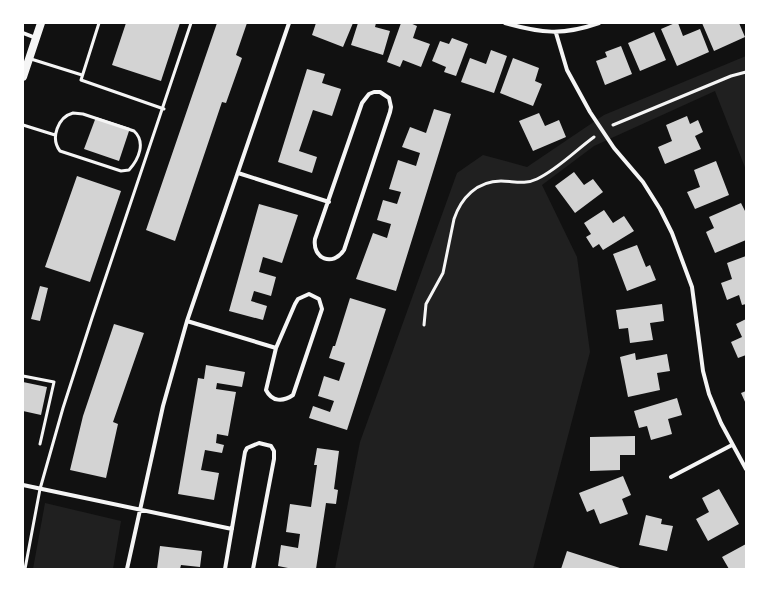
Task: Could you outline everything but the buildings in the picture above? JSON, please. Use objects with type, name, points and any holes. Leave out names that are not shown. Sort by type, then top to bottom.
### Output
[{"type":"main road","points":[[23,77],[41,23]]},
{"type":"street","points":[[127,569],[163,406],[187,321],[289,23]]},
{"type":"street","points":[[505,23],[530,30],[556,33],[586,28],[598,23]]},
{"type":"street","points":[[23,33],[36,38]]},
{"type":"street","points":[[556,33],[567,70],[590,112],[614,148],[643,182],[660,209],[675,240],[692,287],[703,370],[709,394],[732,445],[746,469]]},
{"type":"street","points":[[374,92],[385,94],[391,102],[390,112],[344,250],[336,258],[330,260],[320,257],[314,244],[329,202],[364,98],[374,92]]},
{"type":"street","points":[[238,172],[329,202]]},
{"type":"street","points":[[308,294],[318,299],[322,309],[293,395],[283,400],[272,398],[266,390],[276,348],[298,299],[308,294]]},
{"type":"street","points":[[187,321],[276,348]]},
{"type":"street","points":[[225,569],[245,452],[253,444],[266,444],[271,446],[274,451],[274,459],[253,569]]},
{"type":"street","points":[[671,476],[732,445]]},
{"type":"street","points":[[23,485],[232,530]]},
{"type":"lane","points":[[100,23],[81,80],[164,108]]},
{"type":"lane","points":[[25,569],[40,489],[92,318],[164,108],[191,23]]},
{"type":"lane","points":[[29,59],[82,75]]},
{"type":"lane","points":[[613,125],[731,76],[746,72]]},
{"type":"lane","points":[[74,113],[83,114],[134,131],[140,137],[141,144],[135,164],[129,170],[121,171],[60,151],[56,145],[55,135],[68,114],[74,113]]},
{"type":"lane","points":[[23,125],[55,135]]},
{"type":"lane","points":[[424,325],[426,304],[443,273],[454,219],[457,211],[468,194],[475,188],[490,182],[525,182],[539,179],[594,137]]},
{"type":"lane","points":[[23,376],[54,382],[40,444]]},
{"type":"shaded area","points":[[746,56],[746,170],[715,91],[594,146],[542,185],[577,257],[590,352],[533,569],[335,569],[360,442],[457,173],[483,155],[527,167],[604,115]]},
{"type":"shaded area","points":[[45,503],[121,521],[113,569],[33,569]]}]
